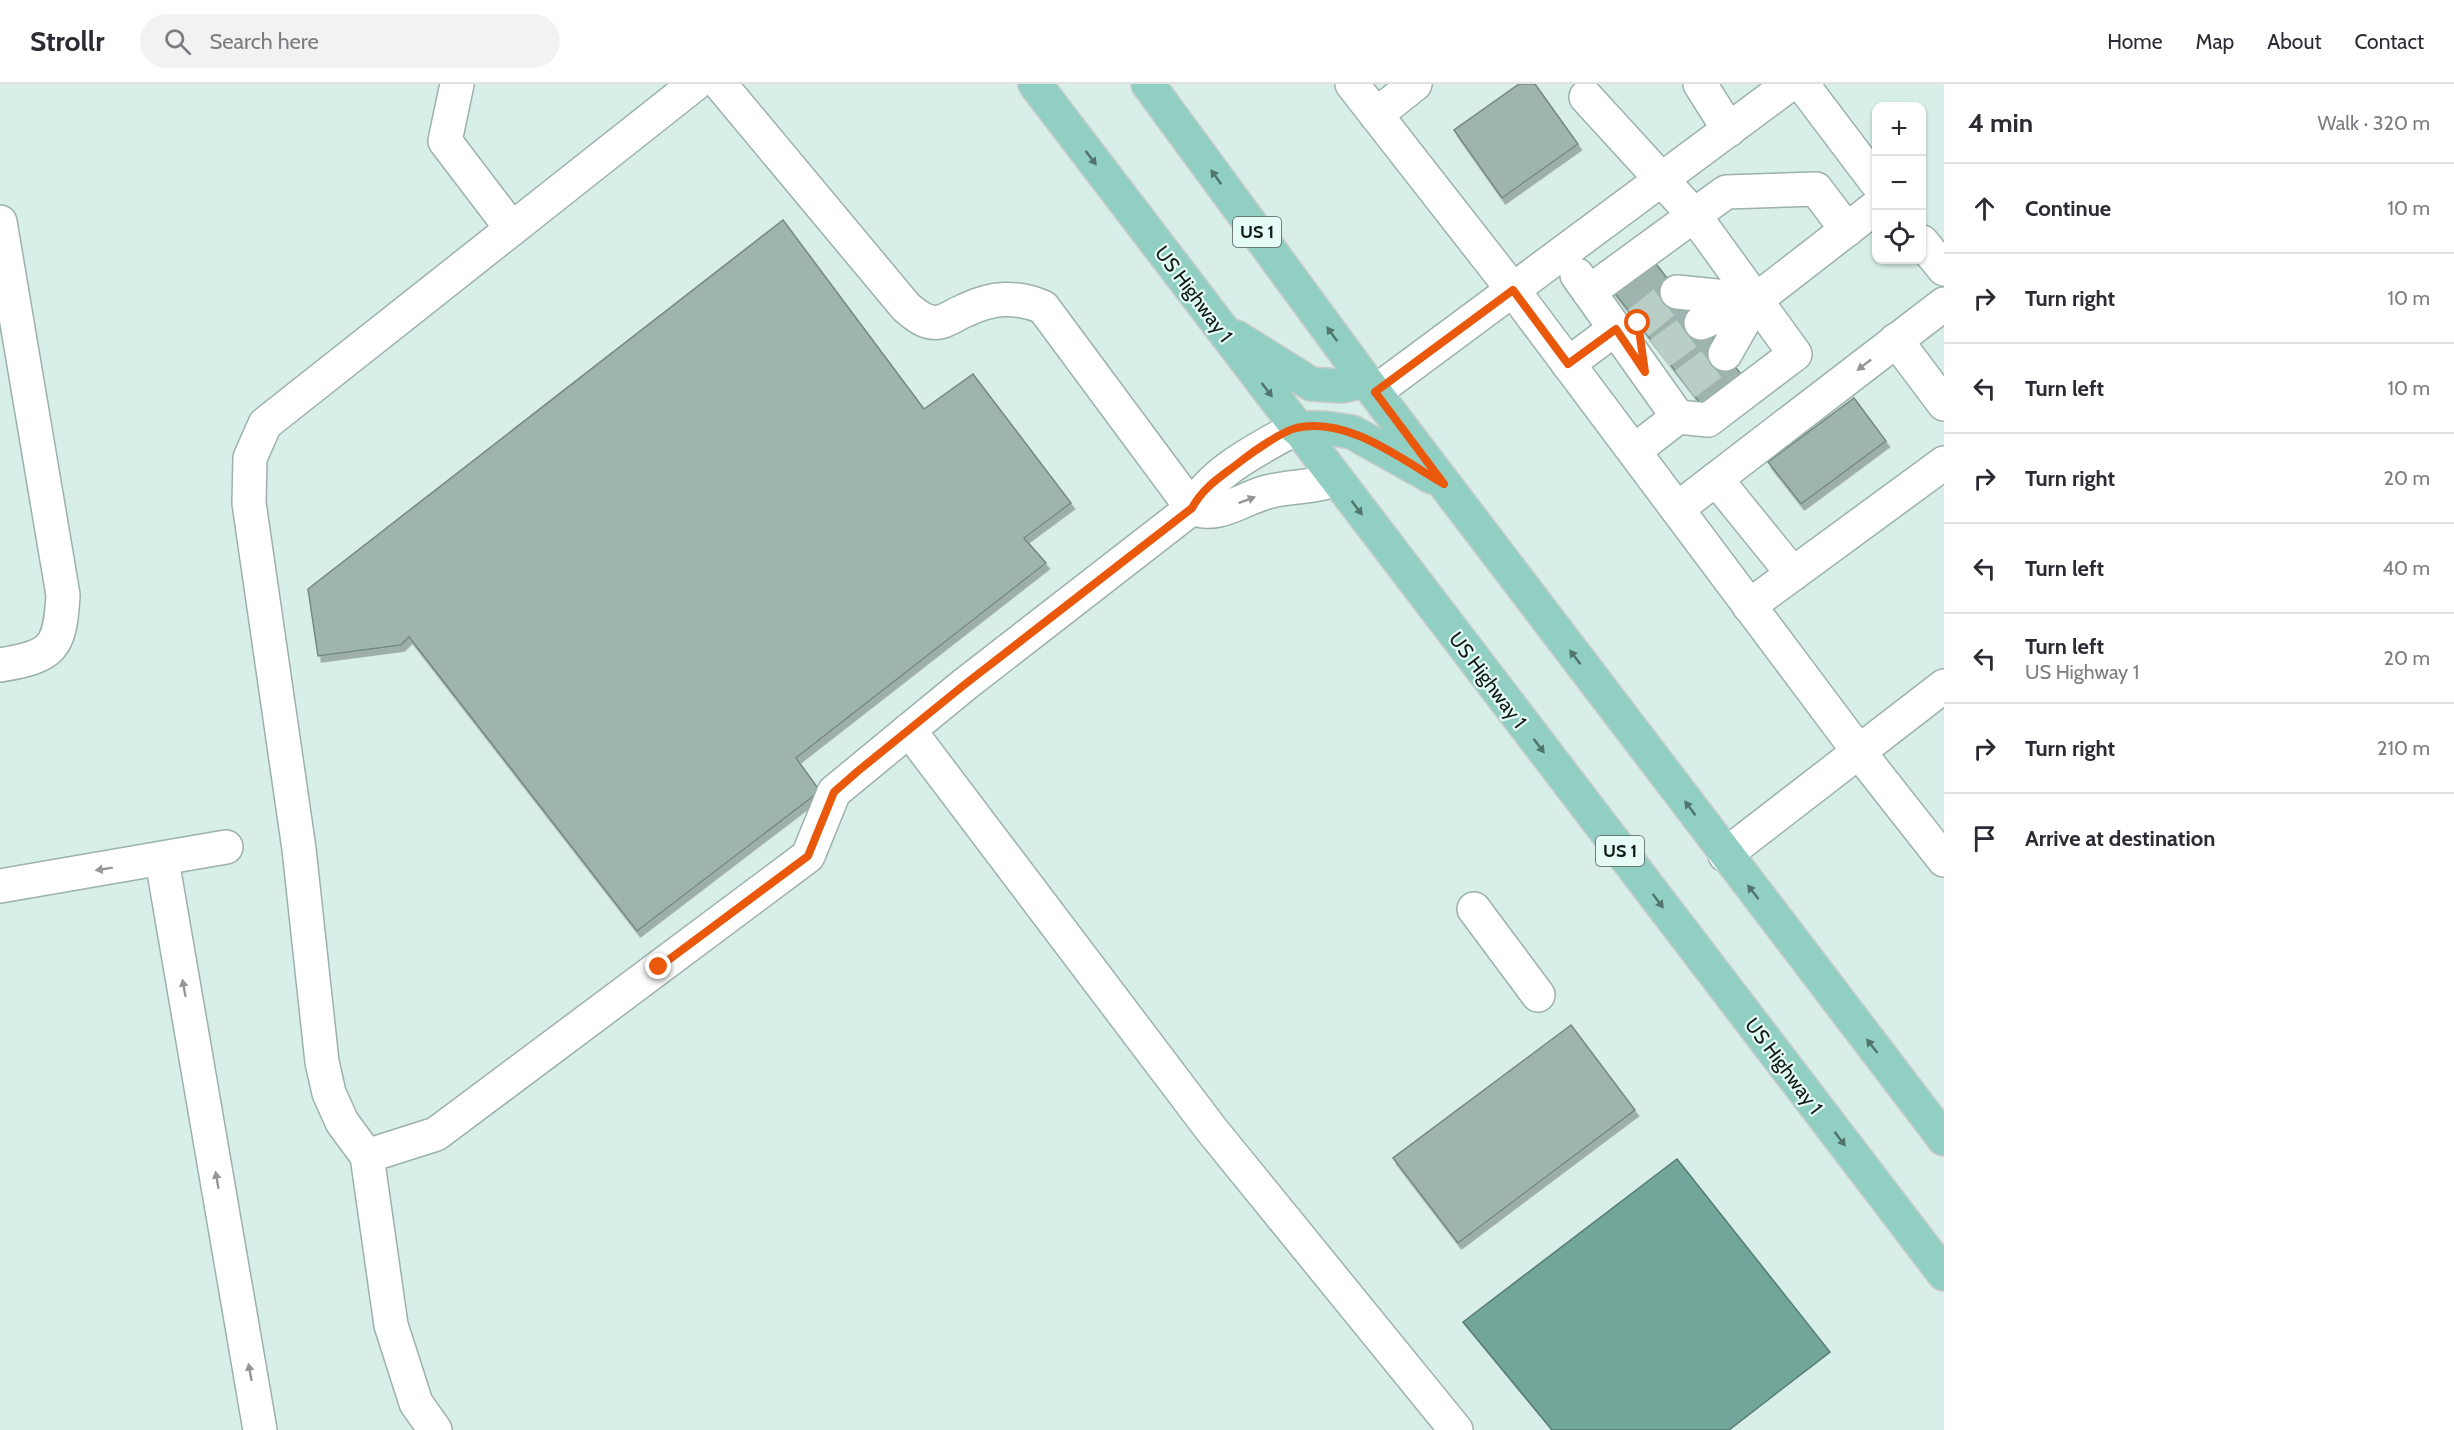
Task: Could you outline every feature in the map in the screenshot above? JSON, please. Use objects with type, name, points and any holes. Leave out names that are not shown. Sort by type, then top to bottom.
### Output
[{"type":"main road","name":"US Highway 1","points":[[1035,84],[1335,480],[1944,1274]]},
{"type":"main road","name":"US 1","points":[[1148,84],[1444,484],[1944,1139]]},
{"type":"main road","points":[[1219,327],[1311,384],[1371,386]]},
{"type":"main road","points":[[1296,428],[1325,428],[1352,432],[1444,484]]},
{"type":"lane","points":[[457,84],[445,141],[512,229]]},
{"type":"lane","points":[[435,1430],[416,1403],[391,1325],[367,1156],[342,1122],[329,1094],[322,1062],[299,849],[249,503],[250,458],[266,424],[695,84]]},
{"type":"lane","points":[[720,84],[906,307],[919,318],[938,322],[981,303],[1007,297],[1024,299],[1043,307],[1192,508],[1200,512],[1222,511],[1267,492],[1314,487],[1335,480]]},
{"type":"lane","points":[[1352,84],[1513,290],[1859,752],[1944,860]]},
{"type":"lane","points":[[1376,115],[1415,84]]},
{"type":"lane","points":[[1700,84],[1729,130]]},
{"type":"lane","points":[[1371,386],[1513,290],[1790,84]]},
{"type":"lane","points":[[1802,84],[1872,177]]},
{"type":"lane","points":[[1586,96],[1694,215],[1796,354],[1708,420],[1678,417],[1634,451]]},
{"type":"lane","points":[[1589,292],[1726,192],[1816,189],[1847,230]]},
{"type":"lane","points":[[1701,323],[1756,300],[1872,210]]},
{"type":"lane","points":[[0,222],[63,595],[62,627],[53,646],[32,660],[0,665]]},
{"type":"lane","points":[[1926,247],[1944,269]]},
{"type":"lane","points":[[1562,254],[1589,292],[1627,326],[1653,362],[1678,417]]},
{"type":"lane","points":[[1677,292],[1756,300]]},
{"type":"lane","points":[[1725,354],[1756,300]]},
{"type":"lane","points":[[1677,509],[1944,304]]},
{"type":"lane","points":[[1568,364],[1627,326]]},
{"type":"lane","points":[[1896,340],[1944,404]]},
{"type":"lane","points":[[1653,362],[1685,384]]},
{"type":"lane","points":[[367,1156],[436,1134],[808,856],[834,792],[909,730],[1192,508],[1201,491],[1255,451],[1296,428]]},
{"type":"lane","points":[[1749,606],[1944,463]]},
{"type":"lane","points":[[1716,479],[1793,574]]},
{"type":"lane","points":[[1725,855],[1944,686]]},
{"type":"lane","points":[[909,730],[1211,1129],[1456,1430]]},
{"type":"lane","points":[[0,886],[162,860],[226,847]]},
{"type":"lane","points":[[162,860],[260,1430]]},
{"type":"lane","points":[[1474,909],[1538,995]]},
{"type":"shaded area","points":[[1677,1159],[1830,1352],[1729,1430],[1552,1430],[1463,1322]]},
{"type":"building","points":[[1519,84],[1535,84],[1578,144],[1502,198],[1454,130]]},
{"type":"building","points":[[783,220],[924,409],[973,374],[1071,503],[1024,538],[1046,563],[796,758],[820,791],[637,931],[409,637],[401,645],[318,656],[308,589]]},
{"type":"building","points":[[1650,256],[1744,378],[1704,408],[1610,287]]},
{"type":"building","points":[[1854,398],[1886,441],[1801,504],[1768,462]]},
{"type":"building","points":[[1571,1025],[1635,1110],[1458,1243],[1393,1158]]},
{"type":"tunnel","points":[[1638,323],[1677,292]]},
{"type":"tunnel","points":[[1660,353],[1701,323]]},
{"type":"tunnel","points":[[1685,384],[1725,354]]},
{"type":"route","points":[[659,967],[808,856],[834,792],[858,771],[964,685],[1192,508],[1201,491],[1255,451],[1296,428],[1325,428],[1352,432],[1444,484],[1375,392],[1513,290],[1568,364],[1616,329],[1645,372],[1638,323]]}]
